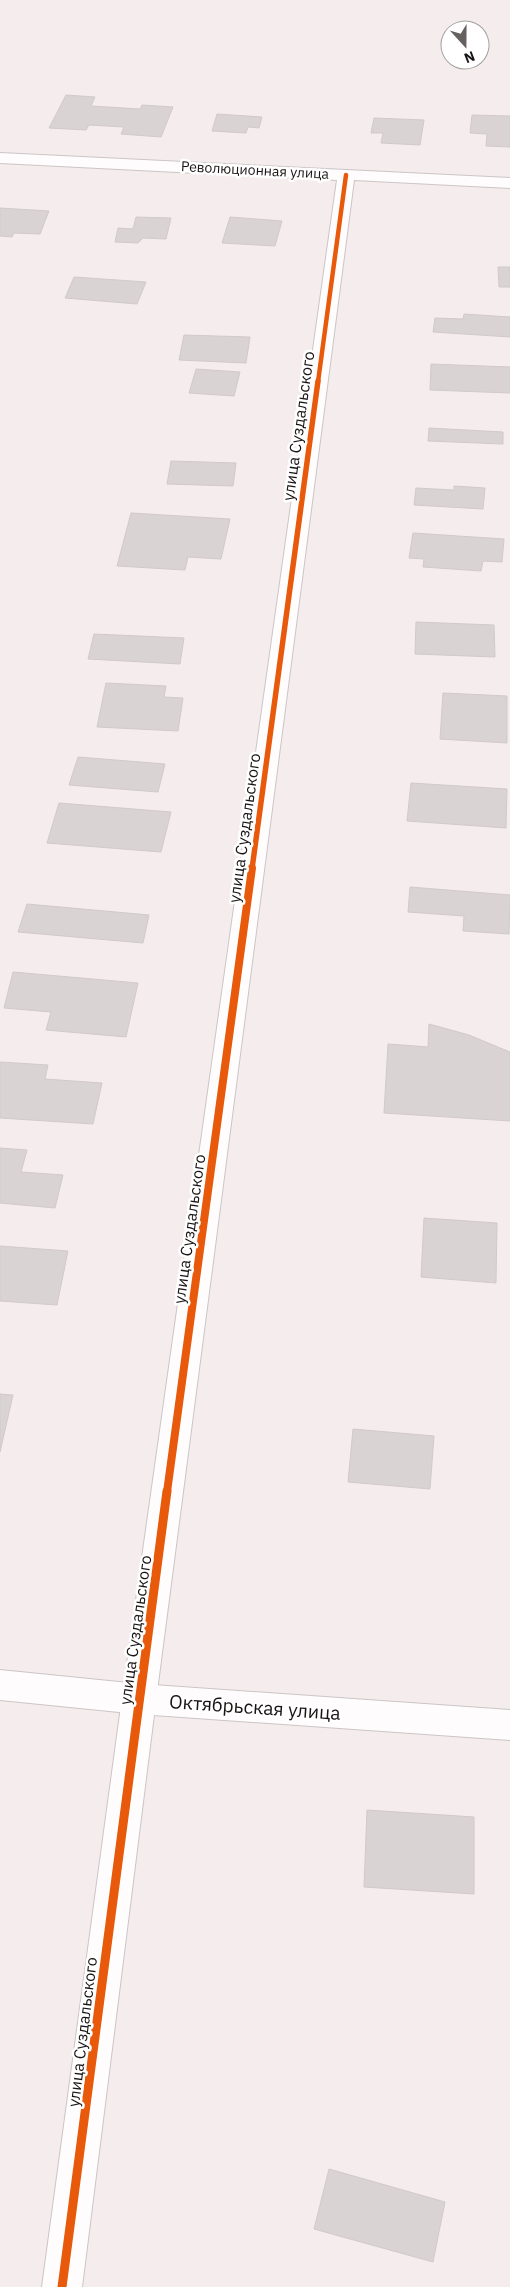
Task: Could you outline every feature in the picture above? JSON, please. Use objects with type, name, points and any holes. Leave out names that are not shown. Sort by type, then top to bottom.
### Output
[{"type":"street","name":"Революционная улица","points":[[0,158],[510,183]]},
{"type":"street","name":"улица Суздальского","points":[[62,2287],[139,1699],[346,175]]},
{"type":"street","name":"Октябрьская улица","points":[[0,1685],[139,1699],[510,1725]]},
{"type":"building","points":[[66,95],[95,97],[91,106],[140,109],[142,105],[173,107],[161,137],[121,134],[124,127],[89,125],[86,130],[49,128]]},
{"type":"building","points":[[217,114],[262,117],[259,128],[248,127],[246,133],[212,131]]},
{"type":"building","points":[[472,115],[510,116],[510,147],[486,146],[487,134],[470,133]]},
{"type":"building","points":[[374,118],[424,120],[420,145],[381,143],[383,133],[371,133]]},
{"type":"building","points":[[0,208],[49,211],[40,234],[14,233],[12,237],[0,236]]},
{"type":"building","points":[[136,217],[171,218],[166,239],[143,238],[138,243],[115,242],[118,228],[133,229]]},
{"type":"building","points":[[230,217],[282,221],[275,246],[222,243]]},
{"type":"building","points":[[498,267],[510,267],[510,287],[499,287]]},
{"type":"building","points":[[74,277],[146,282],[137,304],[65,298]]},
{"type":"building","points":[[464,314],[510,317],[510,337],[433,332],[435,318],[463,319]]},
{"type":"building","points":[[184,335],[250,337],[246,363],[179,360]]},
{"type":"building","points":[[431,364],[510,367],[510,393],[430,390]]},
{"type":"building","points":[[196,369],[240,372],[234,396],[189,393]]},
{"type":"building","points":[[429,428],[503,432],[503,444],[428,441]]},
{"type":"building","points":[[171,461],[236,463],[233,486],[167,484]]},
{"type":"building","points":[[454,486],[485,488],[483,509],[414,505],[416,488],[454,490]]},
{"type":"building","points":[[131,513],[230,519],[221,559],[188,557],[185,570],[117,566]]},
{"type":"building","points":[[413,533],[504,539],[502,562],[483,561],[481,571],[423,567],[424,559],[409,558]]},
{"type":"building","points":[[416,622],[494,625],[495,657],[415,654]]},
{"type":"building","points":[[94,634],[184,638],[180,664],[88,659]]},
{"type":"building","points":[[106,683],[166,686],[164,697],[183,698],[178,731],[97,727]]},
{"type":"building","points":[[443,693],[507,696],[507,743],[440,739]]},
{"type":"building","points":[[78,757],[165,764],[158,792],[69,785]]},
{"type":"building","points":[[411,783],[507,789],[506,828],[407,821]]},
{"type":"building","points":[[59,803],[171,812],[161,852],[47,843]]},
{"type":"building","points":[[410,887],[510,895],[509,934],[463,931],[464,916],[408,912]]},
{"type":"building","points":[[27,904],[149,915],[143,943],[18,932]]},
{"type":"building","points":[[13,972],[138,983],[126,1037],[46,1030],[51,1012],[4,1008]]},
{"type":"building","points":[[429,1024],[469,1035],[510,1052],[510,1121],[384,1113],[388,1044],[428,1047]]},
{"type":"building","points":[[0,1062],[48,1065],[45,1079],[102,1083],[93,1124],[0,1118]]},
{"type":"building","points":[[0,1148],[27,1150],[21,1172],[63,1175],[55,1208],[0,1203]]},
{"type":"building","points":[[424,1218],[497,1223],[496,1283],[421,1277]]},
{"type":"building","points":[[0,1246],[68,1251],[57,1305],[0,1301]]},
{"type":"building","points":[[0,1394],[13,1395],[0,1452]]},
{"type":"building","points":[[353,1429],[434,1436],[430,1489],[348,1482]]},
{"type":"building","points":[[367,1810],[474,1817],[474,1894],[364,1887]]},
{"type":"building","points":[[329,2169],[445,2202],[433,2262],[314,2229]]},
{"type":"cycle path","points":[[62,2287],[139,1699],[346,175]]}]
